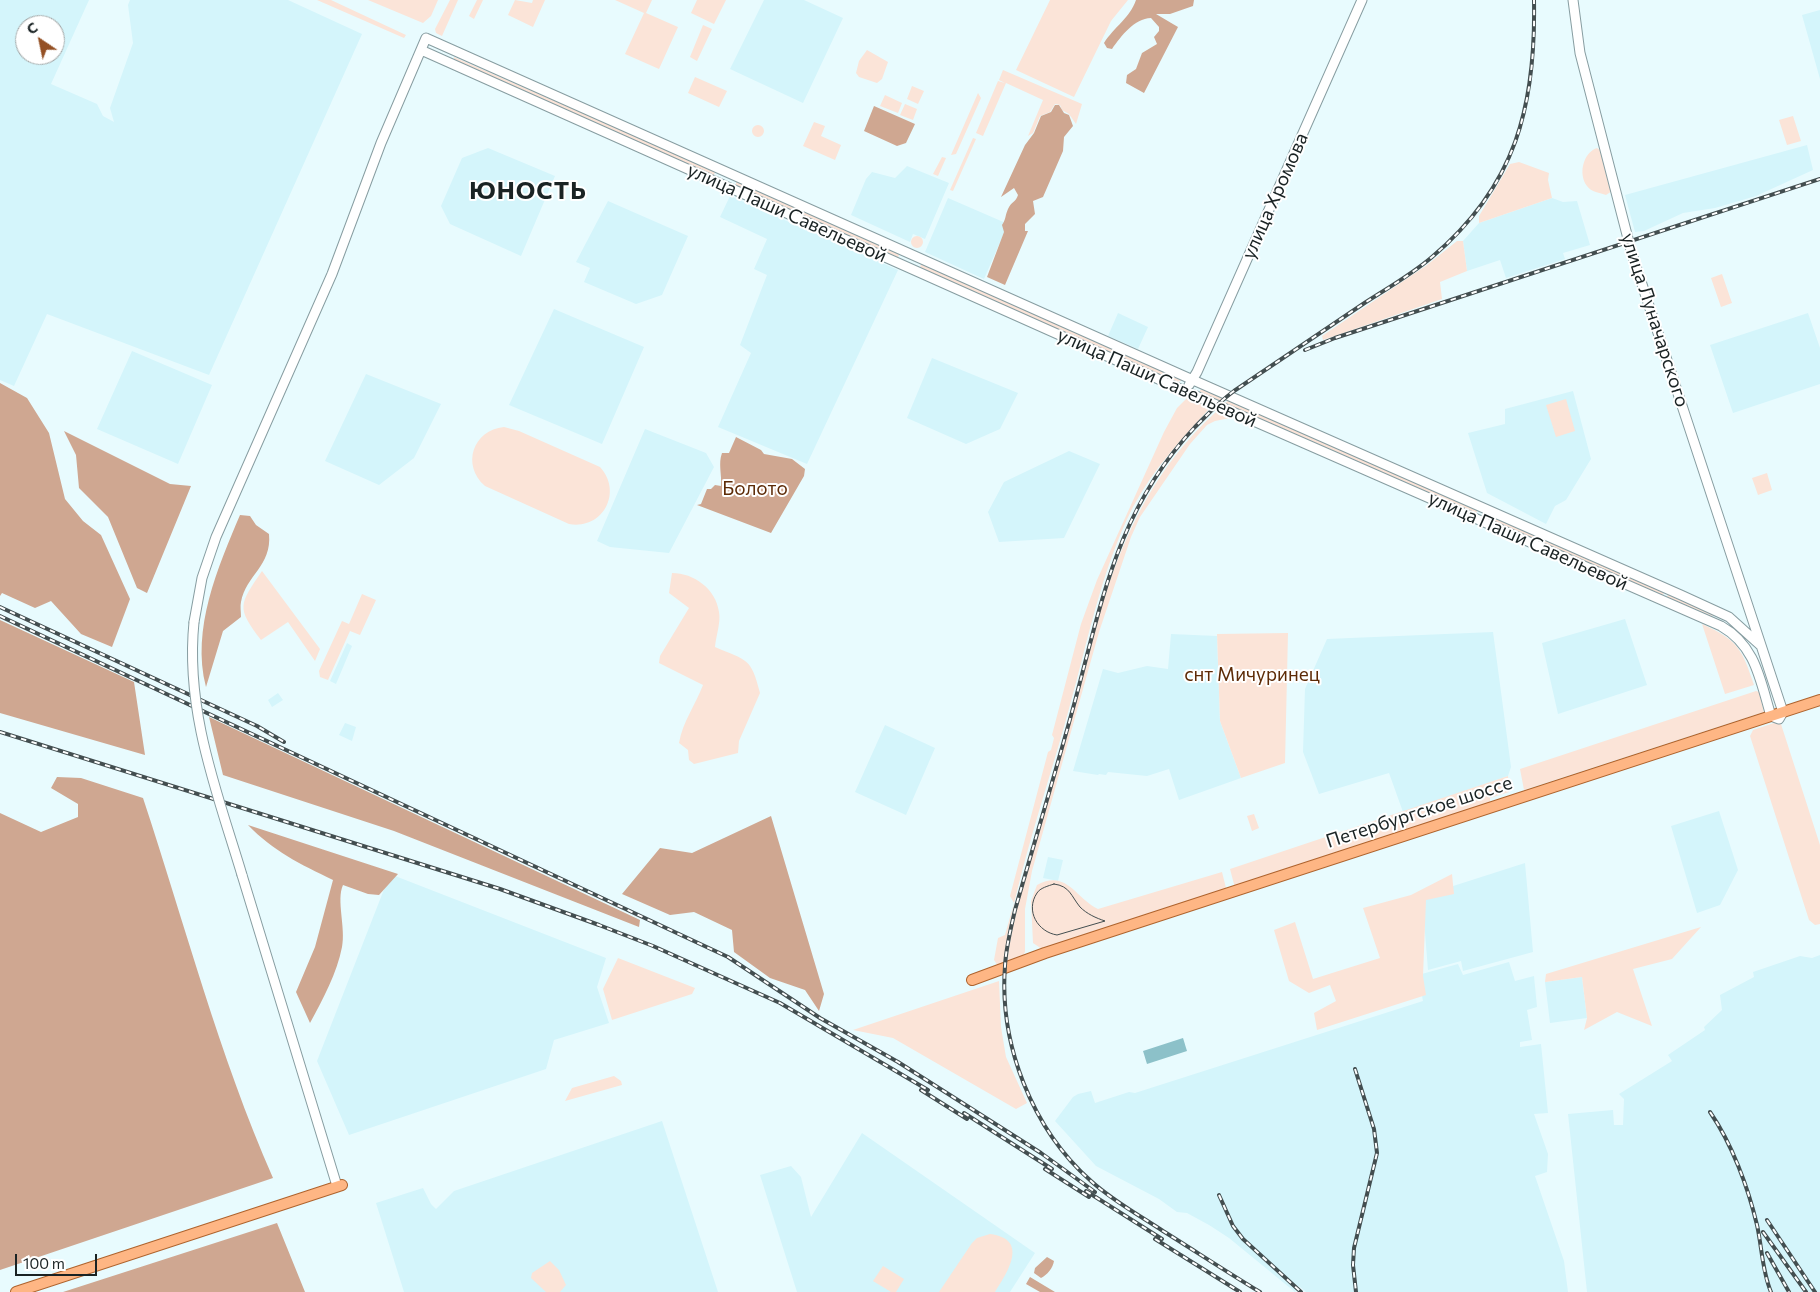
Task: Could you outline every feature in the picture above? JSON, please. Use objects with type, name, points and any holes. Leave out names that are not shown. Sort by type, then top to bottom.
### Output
[{"type":"main road","name":"улица Хромова","points":[[1185,391],[1193,380],[1362,0]]},
{"type":"main road","name":"улица Луначарского","points":[[1573,0],[1580,53],[1623,222],[1758,635]]},
{"type":"main road","name":"улица Паши Савельевой","points":[[1763,649],[1746,630],[1727,616],[426,38],[421,50],[1735,634],[1750,653],[1778,716]]},
{"type":"main road","points":[[16,1292],[340,1186],[214,783],[198,721],[193,669],[194,622],[202,578],[216,537],[332,274],[381,143],[421,50]]},
{"type":"main road","points":[[912,268],[917,257]]},
{"type":"main road","points":[[1483,522],[1488,510]]},
{"type":"main road","name":"улица Паши Савельевой","points":[[1758,635],[1778,716]]},
{"type":"main road","name":"Петербургское шоссе","points":[[972,980],[1029,960],[1045,952],[1103,936],[1778,716],[1820,700]]},
{"type":"main road","name":"Петербургское шоссе","points":[[1778,716],[1820,706]]},
{"type":"shaded area","points":[[0,0],[89,0],[65,53],[65,15],[15,15],[15,65],[60,65],[51,84],[97,104],[103,116],[114,122],[110,108],[133,43],[128,5],[130,0],[288,0],[362,34],[209,375],[47,314],[14,386],[0,380]]},
{"type":"shaded area","points":[[764,0],[804,0],[843,18],[803,103],[730,69]]},
{"type":"shaded area","points":[[1820,10],[1820,79],[1802,15]]},
{"type":"shaded area","points":[[1807,145],[1813,170],[1756,196],[1715,208],[1683,213],[1644,231],[1635,232],[1625,195]]},
{"type":"shaded area","points":[[488,148],[555,176],[521,256],[450,224],[441,206],[462,158]]},
{"type":"shaded area","points":[[907,166],[949,183],[925,239],[913,234],[910,242],[851,215],[866,179],[872,172],[895,178]]},
{"type":"shaded area","points":[[730,196],[898,270],[807,464],[718,427],[751,353],[740,345],[767,275],[754,269],[767,239],[720,217]]},
{"type":"shaded area","points":[[948,198],[1008,224],[984,279],[925,252]]},
{"type":"shaded area","points":[[1552,198],[1563,202],[1577,201],[1590,245],[1563,253],[1565,259],[1506,278],[1500,260],[1467,271],[1463,241],[1479,223]]},
{"type":"shaded area","points":[[608,201],[688,236],[662,295],[636,304],[584,282],[590,268],[576,262]]},
{"type":"shaded area","points":[[554,309],[644,347],[602,444],[509,405]]},
{"type":"shaded area","points":[[1118,313],[1148,327],[1138,349],[1108,336]]},
{"type":"shaded area","points":[[1808,313],[1820,348],[1820,384],[1733,413],[1710,345]]},
{"type":"shaded area","points":[[132,351],[212,385],[178,464],[97,429]]},
{"type":"shaded area","points":[[932,358],[1018,393],[1000,429],[966,444],[907,418]]},
{"type":"shaded area","points":[[366,374],[441,404],[414,458],[379,485],[325,461]]},
{"type":"shaded area","points":[[1573,391],[1591,459],[1566,500],[1555,506],[1546,524],[1487,493],[1468,433],[1505,424],[1505,409]]},
{"type":"shaded area","points":[[645,429],[706,453],[714,467],[669,553],[610,547],[597,541]]},
{"type":"shaded area","points":[[1069,451],[1100,464],[1064,538],[999,542],[988,512],[1004,482]]},
{"type":"shaded area","points":[[1625,619],[1647,685],[1558,714],[1542,643]]},
{"type":"shaded area","points":[[1493,632],[1511,767],[1508,776],[1403,812],[1389,773],[1319,794],[1303,752],[1305,689],[1327,639]]},
{"type":"shaded area","points":[[1171,634],[1217,636],[1220,721],[1241,778],[1179,800],[1169,769],[1147,776],[1108,772],[1106,775],[1098,775],[1073,771],[1103,669],[1118,673],[1147,666],[1168,669]]},
{"type":"shaded area","points":[[347,643],[352,646],[336,684],[330,681]]},
{"type":"shaded area","points":[[278,693],[283,700],[272,707],[268,700]]},
{"type":"shaded area","points":[[345,723],[356,727],[352,741],[339,735]]},
{"type":"shaded area","points":[[885,725],[935,748],[906,815],[855,792]]},
{"type":"shaded area","points":[[1719,811],[1738,870],[1720,905],[1697,913],[1671,826]]},
{"type":"shaded area","points":[[1048,857],[1063,860],[1058,881],[1043,878]]},
{"type":"shaded area","points":[[1525,863],[1533,952],[1463,971],[1461,961],[1428,970],[1422,896]]},
{"type":"shaded area","points":[[390,874],[606,958],[597,987],[609,1023],[554,1040],[546,1069],[349,1135],[317,1061]]},
{"type":"shaded area","points":[[1820,955],[1820,1292],[1587,1292],[1568,1114],[1613,1110],[1614,1125],[1623,1125],[1624,1099],[1619,1094],[1672,1061],[1668,1055],[1705,1030],[1704,1027],[1722,1010],[1720,995],[1754,977],[1753,972],[1800,956],[1812,958]]},
{"type":"shaded area","points":[[1509,962],[1515,981],[1534,976],[1537,1007],[1527,1010],[1532,1040],[1520,1042],[1520,1047],[1541,1044],[1548,1113],[1534,1114],[1548,1154],[1547,1172],[1535,1176],[1564,1261],[1568,1292],[1306,1292],[1299,1286],[1295,1292],[1229,1238],[1209,1225],[1187,1213],[1177,1212],[1159,1199],[1096,1166],[1055,1121],[1073,1097],[1078,1094],[1091,1091],[1095,1103],[1129,1092],[1135,1093],[1423,1001],[1418,975],[1458,964],[1463,975]]},
{"type":"shaded area","points":[[1582,977],[1587,1018],[1550,1023],[1545,982]]},
{"type":"shaded area","points":[[1183,1038],[1187,1051],[1147,1064],[1143,1051]]},
{"type":"shaded area","points":[[662,1121],[718,1292],[404,1292],[376,1203],[423,1188],[431,1204],[436,1209],[454,1191]]},
{"type":"shaded area","points":[[862,1133],[1035,1253],[1010,1292],[797,1292],[760,1175],[791,1166],[801,1177],[811,1217]]},
{"type":"green space","points":[[317,0],[331,0],[406,35],[404,38]]},
{"type":"green space","points":[[368,0],[438,0],[431,16],[423,23]]},
{"type":"green space","points":[[450,0],[458,0],[442,36],[436,33],[435,29]]},
{"type":"green space","points":[[477,0],[483,0],[474,19],[469,16]]},
{"type":"green space","points":[[515,0],[532,3],[533,0],[545,0],[533,27],[508,15]]},
{"type":"green space","points":[[615,0],[652,0],[646,13],[678,27],[659,69],[625,54],[644,13]]},
{"type":"green space","points":[[697,0],[726,0],[714,24],[691,13]]},
{"type":"green space","points":[[1050,0],[1128,0],[1111,21],[1074,97],[1016,70]]},
{"type":"green space","points":[[1136,0],[1194,0],[1193,6],[1170,14],[1156,14],[1178,27],[1144,93],[1126,83],[1127,75],[1136,69],[1142,53],[1157,44],[1154,37],[1159,31],[1159,27],[1151,18],[1145,19],[1129,29],[1112,49],[1107,48],[1104,43],[1130,12]]},
{"type":"green space","points":[[703,25],[712,29],[697,61],[690,57]]},
{"type":"green space","points":[[867,50],[888,62],[882,79],[877,83],[859,77],[856,73],[859,61]]},
{"type":"green space","points":[[454,57],[715,171],[714,176],[454,62]]},
{"type":"green space","points":[[1003,70],[1082,104],[1076,124],[1069,114],[1062,110],[1060,105],[1055,104],[1050,112],[1040,116],[1033,133],[1028,136],[1043,100],[1006,83],[983,136],[976,133],[998,81],[1005,83],[999,80]]},
{"type":"green space","points":[[695,77],[727,91],[719,107],[688,93]]},
{"type":"green space","points":[[912,86],[924,91],[918,104],[907,99]]},
{"type":"green space","points":[[978,93],[981,98],[956,154],[951,155]]},
{"type":"green space","points":[[885,95],[902,103],[898,113],[880,106]]},
{"type":"green space","points":[[905,104],[917,109],[913,120],[900,115]]},
{"type":"green space","points":[[1055,105],[1059,105],[1064,113],[1069,115],[1073,126],[1064,137],[1063,151],[1043,197],[1033,201],[1035,214],[1025,224],[1025,231],[1028,231],[1005,285],[987,277],[1004,232],[1002,225],[1007,211],[1018,195],[1014,188],[1001,197],[1025,145],[1034,133],[1041,116],[1051,112]]},
{"type":"green space","points":[[874,106],[915,124],[906,143],[897,146],[864,131]]},
{"type":"green space","points":[[1793,116],[1801,141],[1787,145],[1779,120]]},
{"type":"green space","points":[[814,122],[825,126],[821,136],[841,145],[835,160],[803,146]]},
{"type":"green space","points":[[756,125],[760,125],[764,131],[760,137],[756,137],[752,133],[752,129]]},
{"type":"green space","points":[[973,138],[976,139],[953,191],[950,190]]},
{"type":"green space","points":[[1597,148],[1600,150],[1612,191],[1606,195],[1591,190],[1584,181],[1583,176],[1585,159],[1588,154]]},
{"type":"green space","points":[[942,157],[946,158],[938,176],[933,174]]},
{"type":"green space","points":[[1519,162],[1549,173],[1548,180],[1552,198],[1479,223],[1479,216],[1510,164]]},
{"type":"green space","points":[[738,180],[898,253],[899,256],[897,258],[736,186],[736,181]]},
{"type":"green space","points":[[915,236],[919,236],[923,242],[919,248],[915,248],[911,244],[911,240]]},
{"type":"green space","points":[[1457,241],[1463,241],[1467,271],[1440,282],[1442,299],[1323,340],[1322,336],[1427,265]]},
{"type":"green space","points":[[921,264],[1181,378],[1181,381],[1176,382],[920,268]]},
{"type":"green space","points":[[1722,274],[1732,303],[1721,307],[1711,278]]},
{"type":"green space","points":[[0,383],[27,398],[49,433],[65,499],[83,521],[101,535],[130,599],[112,647],[81,634],[51,601],[35,608],[2,593],[0,596]]},
{"type":"green space","points":[[1201,389],[1223,398],[1219,401],[1199,393]]},
{"type":"green space","points":[[1187,398],[1207,405],[1209,409],[1168,455],[1149,480],[1133,507],[1112,557],[1095,610],[1067,716],[1022,871],[1003,965],[998,966],[994,960],[998,938],[1005,935],[1014,903],[1010,896],[1048,752],[1051,750],[1054,738],[1052,735],[1081,624],[1097,580],[1164,432],[1177,408]]},
{"type":"green space","points":[[1230,399],[1478,510],[1476,513],[1225,403]]},
{"type":"green space","points":[[1566,399],[1575,431],[1556,437],[1546,405]]},
{"type":"green space","points":[[1218,410],[1235,417],[1215,421],[1207,425],[1190,444],[1140,517],[1131,537],[1099,632],[1032,871],[1025,909],[1025,952],[1023,956],[1007,963],[1016,912],[1030,860],[1099,616],[1114,571],[1132,528],[1154,486],[1183,447]]},
{"type":"green space","points":[[504,427],[519,431],[600,467],[607,477],[610,487],[606,507],[600,515],[591,521],[581,524],[569,524],[485,486],[473,468],[474,450],[478,441],[485,435],[493,430]]},
{"type":"green space","points":[[64,431],[170,484],[191,486],[147,593],[137,588],[108,517],[79,488],[76,455]]},
{"type":"green space","name":"Болото","points":[[736,437],[761,450],[764,454],[792,459],[805,469],[804,476],[771,533],[697,505],[701,504],[707,489],[711,489],[715,485],[721,486],[720,461],[722,453],[729,453]]},
{"type":"green space","points":[[1767,473],[1772,490],[1758,495],[1752,478]]},
{"type":"green space","points":[[240,515],[250,516],[256,525],[269,534],[269,545],[263,562],[244,593],[241,604],[241,617],[223,631],[206,687],[202,665],[204,621],[223,556]]},
{"type":"green space","points":[[1493,517],[1665,590],[1663,595],[1493,521]]},
{"type":"green space","points":[[262,571],[320,649],[315,661],[288,622],[261,640],[247,620],[243,606],[245,599]]},
{"type":"green space","points":[[672,573],[696,579],[709,590],[717,604],[719,616],[715,647],[741,658],[750,666],[760,693],[739,741],[738,753],[694,764],[689,760],[688,750],[679,743],[686,721],[703,685],[659,663],[660,656],[689,608],[669,593]]},
{"type":"green space","points":[[1669,592],[1715,614],[1712,616],[1667,597]]},
{"type":"green space","points":[[362,594],[376,600],[360,635],[350,631],[328,680],[320,677],[319,671],[342,621],[349,624]]},
{"type":"green space","points":[[0,620],[134,682],[145,755],[0,713]]},
{"type":"green space","points":[[1702,624],[1724,635],[1737,647],[1742,654],[1754,685],[1725,694]]},
{"type":"green space","name":"снт Мичуринец","points":[[1288,633],[1285,763],[1241,778],[1220,721],[1217,634]]},
{"type":"green space","points":[[1756,691],[1759,692],[1764,712],[1524,790],[1520,769]]},
{"type":"green space","points":[[209,717],[640,920],[639,927],[394,831],[223,775]]},
{"type":"green space","points":[[1780,721],[1820,845],[1820,924],[1815,925],[1809,920],[1750,736],[1753,730]]},
{"type":"green space","points":[[1508,776],[1509,792],[1490,798],[1490,803],[1235,888],[1230,869]]},
{"type":"green space","points":[[57,777],[81,778],[143,798],[219,1037],[273,1178],[0,1270],[0,813],[41,832],[78,817],[78,804],[51,788]]},
{"type":"green space","points":[[1254,814],[1259,828],[1252,831],[1247,816]]},
{"type":"green space","points":[[771,816],[824,994],[819,1011],[805,990],[770,978],[734,952],[732,930],[694,912],[670,915],[622,894],[660,848],[692,853]]},
{"type":"green space","points":[[248,825],[398,874],[379,895],[368,894],[343,885],[340,898],[343,939],[340,957],[329,986],[310,1023],[296,992],[315,947],[333,880],[277,850]]},
{"type":"green space","points":[[1222,872],[1227,892],[1183,906],[1179,904],[1162,909],[1160,914],[1042,949],[1033,943],[1031,901],[1037,885],[1047,881],[1056,880],[1063,883],[1098,909]]},
{"type":"green space","points":[[1452,874],[1454,894],[1426,900],[1423,976],[1426,995],[1317,1030],[1314,1013],[1336,1001],[1330,985],[1309,993],[1289,981],[1274,930],[1295,922],[1313,979],[1380,958],[1363,908],[1411,895]]},
{"type":"green space","points":[[1701,927],[1672,959],[1633,969],[1652,1026],[1617,1012],[1584,1030],[1587,1018],[1582,977],[1545,982],[1546,974]]},
{"type":"green space","points":[[618,958],[695,988],[692,994],[612,1020],[603,989]]},
{"type":"green space","points":[[999,981],[1001,1027],[1006,1057],[1027,1103],[1016,1109],[893,1038],[853,1030]]},
{"type":"green space","points":[[614,1076],[621,1081],[622,1085],[565,1101],[572,1088]]},
{"type":"green space","points":[[277,1223],[305,1292],[63,1292]]},
{"type":"green space","points":[[990,1234],[1002,1237],[1009,1242],[1012,1250],[1009,1267],[995,1292],[939,1292],[972,1243],[977,1238]]},
{"type":"green space","points":[[1047,1257],[1054,1261],[1049,1271],[1041,1278],[1034,1273],[1035,1268]]},
{"type":"green space","points":[[550,1261],[559,1270],[566,1285],[560,1292],[546,1292],[531,1278],[532,1273]]},
{"type":"green space","points":[[883,1266],[904,1279],[896,1292],[891,1292],[873,1281]]},
{"type":"green space","points":[[1030,1277],[1055,1292],[1040,1292],[1026,1284]]},
{"type":"tram line","points":[[1054,884],[1067,889],[1086,912],[1105,921],[1057,935],[1044,930],[1035,920],[1032,907],[1037,893],[1044,887],[1054,884]]},
{"type":"railway","points":[[1260,1292],[1108,1195],[1070,1160],[1052,1136],[1036,1111],[1014,1055],[1005,996],[1006,952],[1010,931],[1105,590],[1131,522],[1148,490],[1169,458],[1195,427],[1223,399],[1424,264],[1461,230],[1484,202],[1502,172],[1515,142],[1525,109],[1531,75],[1534,39],[1534,0]]},
{"type":"railway","points":[[1305,350],[1335,338],[1820,179]]},
{"type":"railway","points":[[0,607],[257,726],[284,742]]},
{"type":"railway","points":[[0,616],[728,957],[820,1018],[898,1062],[1041,1153],[1095,1192]]},
{"type":"railway","points":[[0,732],[500,889],[599,925],[653,946],[780,1003],[928,1090]]},
{"type":"railway","points":[[1355,1069],[1374,1129],[1377,1153],[1354,1248],[1353,1265],[1356,1292]]},
{"type":"railway","points":[[921,1090],[967,1119]]},
{"type":"railway","points":[[1710,1112],[1732,1152],[1744,1181],[1757,1225],[1764,1267],[1771,1292]]},
{"type":"railway","points":[[964,1113],[1052,1169]]},
{"type":"railway","points":[[1045,1169],[1089,1197]]},
{"type":"railway","points":[[1086,1191],[1162,1239]]},
{"type":"railway","points":[[1219,1195],[1233,1226],[1243,1239],[1301,1292]]},
{"type":"railway","points":[[1767,1220],[1815,1292]]},
{"type":"railway","points":[[1763,1232],[1806,1292]]},
{"type":"railway","points":[[1155,1239],[1240,1292]]},
{"type":"railway","points":[[1767,1253],[1789,1292]]},
{"type":"district","name":"ЮНОСТЬ","points":[[528,191]]}]
